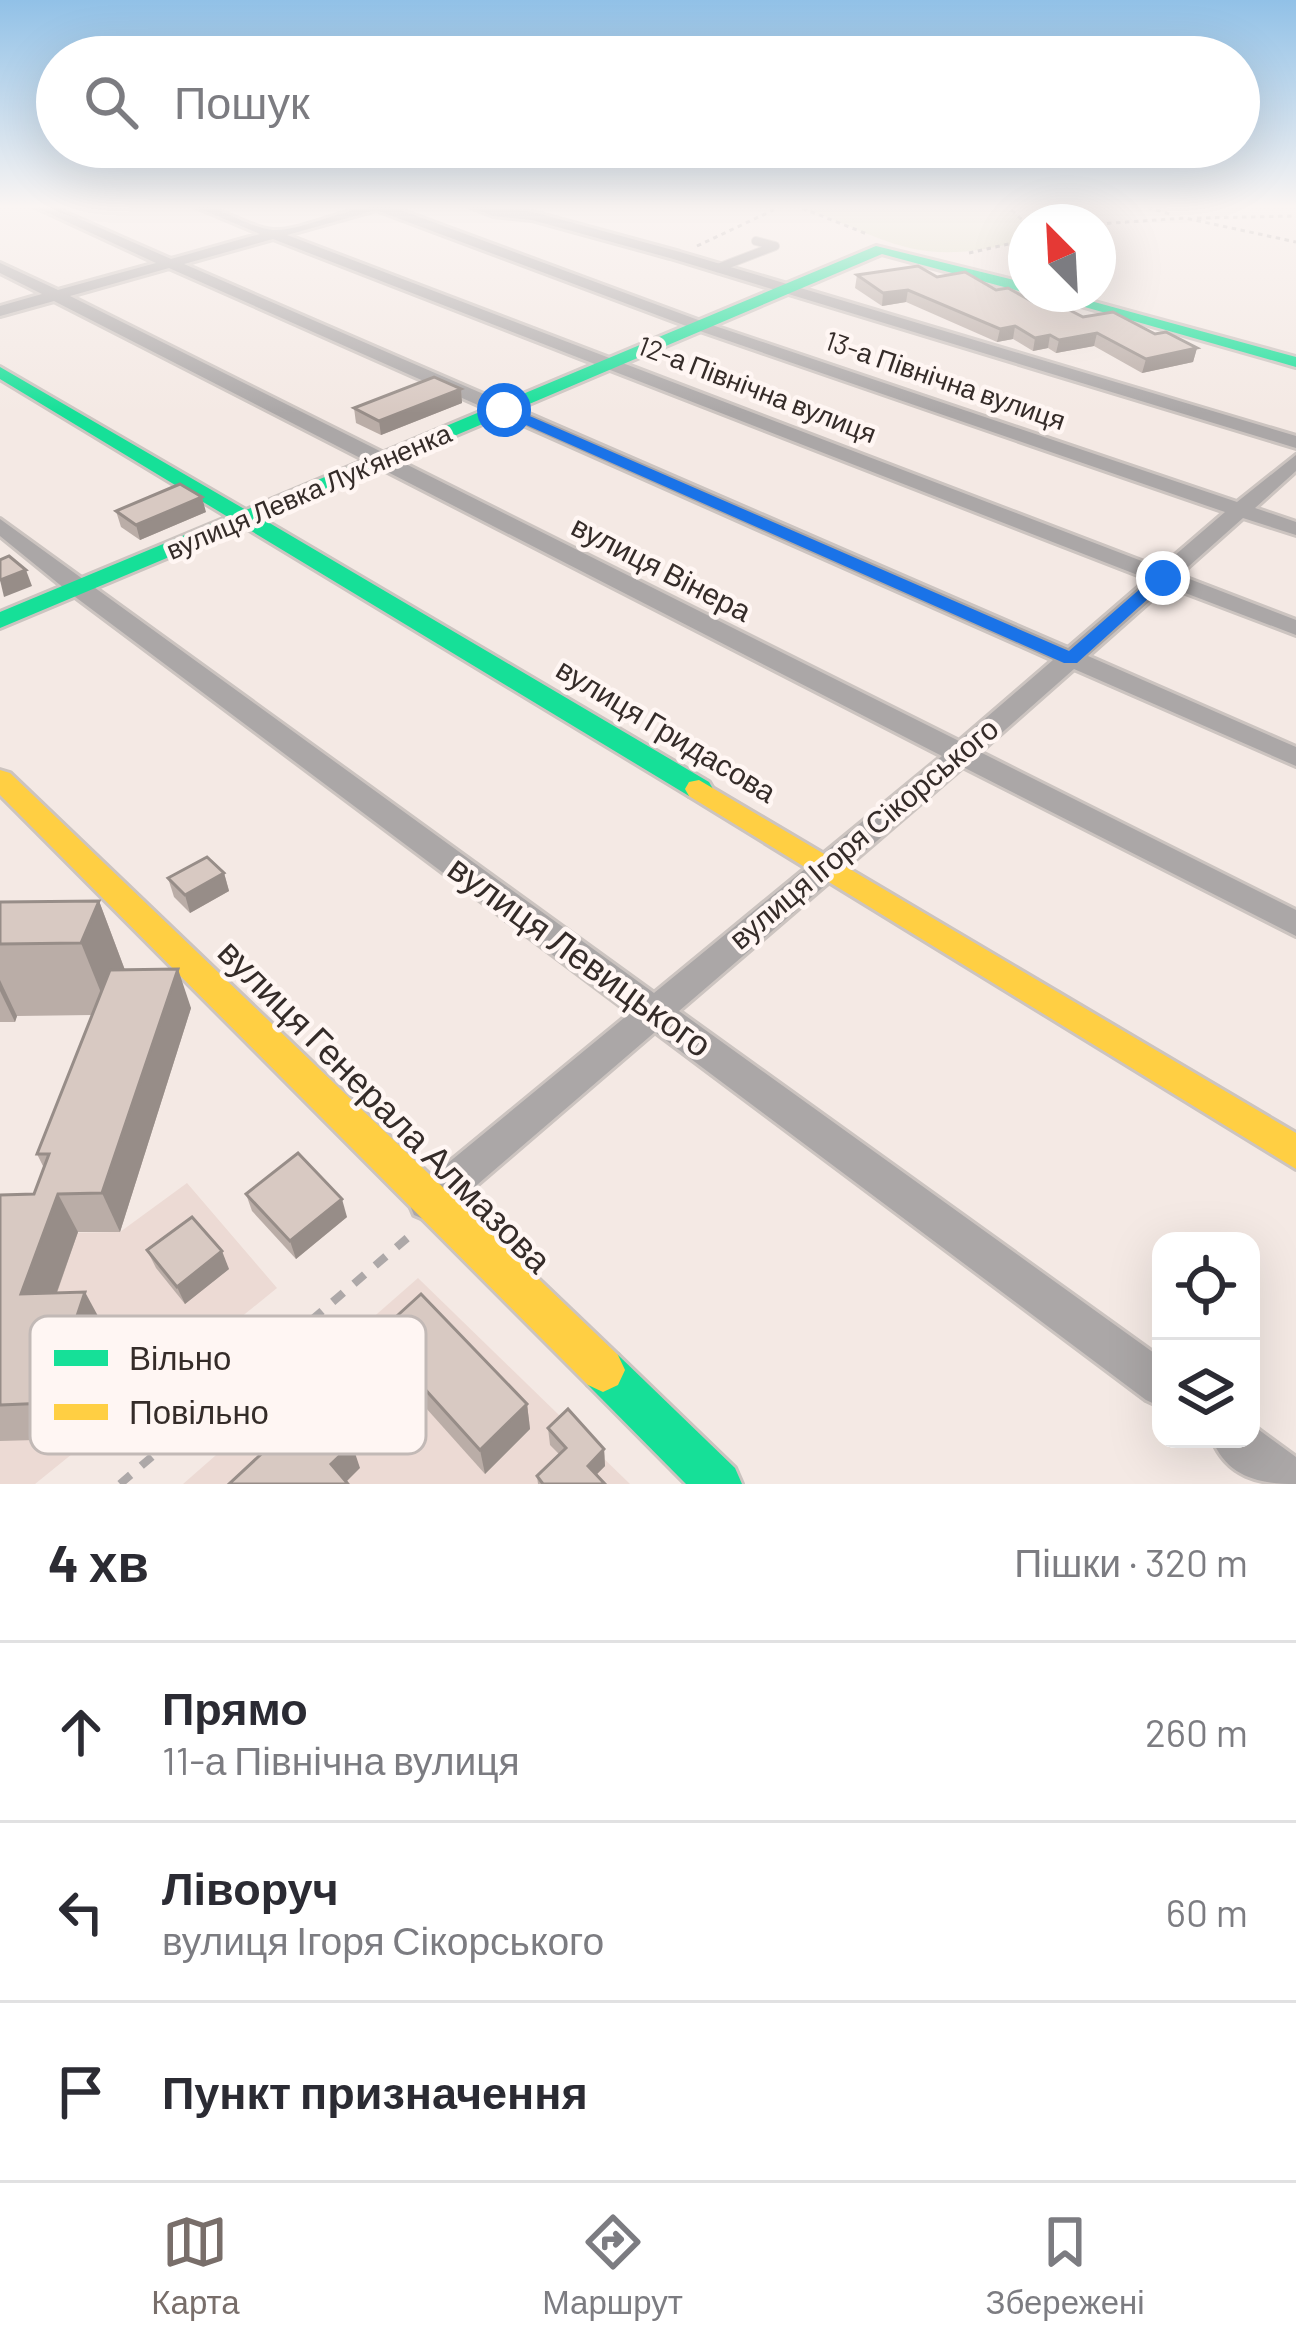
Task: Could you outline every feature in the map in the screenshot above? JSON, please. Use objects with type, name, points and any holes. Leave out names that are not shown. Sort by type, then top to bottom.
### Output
[{"type":"street","name":"вулиця Вінера","points":[[16,274],[1296,924]]},
{"type":"street","points":[[0,310],[129,274]]},
{"type":"street","points":[[199,274],[1296,757]]},
{"type":"street","name":"12-а Північна вулиця","points":[[376,274],[1296,628]]},
{"type":"street","name":"13-а Північна вулиця","points":[[562,274],[703,327],[1296,529]]},
{"type":"street","points":[[740,274],[1296,442]]},
{"type":"street","name":"вулиця Левка Лук'яненка","points":[[0,621],[820,274]]},
{"type":"street","points":[[1113,312],[1296,362]]},
{"type":"street","name":"вулиця Гридасова","points":[[0,372],[828,866],[1296,1153]]},
{"type":"street","name":"вулиця Ігоря Сікорського","points":[[433,1208],[654,1011],[960,755],[1296,461]]},
{"type":"street","name":"вулиця Левицького","points":[[0,525],[78,588],[1152,1378]]},
{"type":"street","name":"вулиця Генерала Алмазова","points":[[0,779],[719,1484]]},
{"type":"street","points":[[1246,1448],[1295,1484]]},
{"type":"path","points":[[311,1316],[433,1208]]},
{"type":"path","points":[[120,1484],[154,1454]]},
{"type":"shaded area","points":[[187,1183],[277,1288],[242,1316],[30,1316],[30,1454],[72,1454],[35,1484],[0,1484],[0,1234],[120,1232]]},
{"type":"shaded area","points":[[418,1278],[630,1484],[183,1484],[217,1454],[426,1454],[426,1316],[375,1316]]},
{"type":"building","points":[[969,274],[996,290],[1008,288],[1008,312],[1073,312],[1083,317],[1113,312],[1155,334],[1166,332],[1197,348],[1146,359],[1097,333],[1059,340],[1050,335],[1035,338],[1015,326],[1000,329],[908,290],[883,293],[857,275]]},
{"type":"building","points":[[434,377],[461,389],[379,421],[354,408]]},
{"type":"building","points":[[180,484],[202,497],[136,525],[116,511]]},
{"type":"building","points":[[9,556],[26,570],[0,580],[0,560]]},
{"type":"building","points":[[207,857],[224,873],[185,895],[168,878]]},
{"type":"building","points":[[99,901],[81,943],[0,944],[0,902]]},
{"type":"building","points":[[178,969],[102,1193],[58,1194],[21,1294],[85,1292],[77,1316],[30,1316],[30,1404],[0,1405],[0,1195],[34,1194],[49,1154],[37,1154],[110,970]]},
{"type":"building","points":[[298,1153],[342,1199],[290,1241],[246,1194]]},
{"type":"building","points":[[192,1217],[222,1251],[177,1287],[147,1250]]},
{"type":"building","points":[[421,1294],[527,1404],[480,1450],[426,1390],[426,1316],[397,1316]]},
{"type":"building","points":[[568,1409],[604,1449],[588,1466],[605,1484],[543,1484],[537,1476],[566,1448],[548,1428]]},
{"type":"building","points":[[261,1454],[342,1454],[331,1464],[348,1484],[229,1484]]},
{"type":"traffic: fast","points":[[0,621],[821,274]]},
{"type":"traffic: fast","points":[[975,274],[1008,283]]},
{"type":"traffic: fast","points":[[1113,312],[1296,362]]},
{"type":"traffic: fast","points":[[0,372],[699,789]]},
{"type":"traffic: fast","points":[[603,1370],[719,1484]]},
{"type":"traffic: slow","points":[[0,779],[603,1370]]},
{"type":"traffic: slow","points":[[699,789],[1296,1153]]},
{"type":"route","points":[[504,410],[1071,659],[1163,578]]}]
